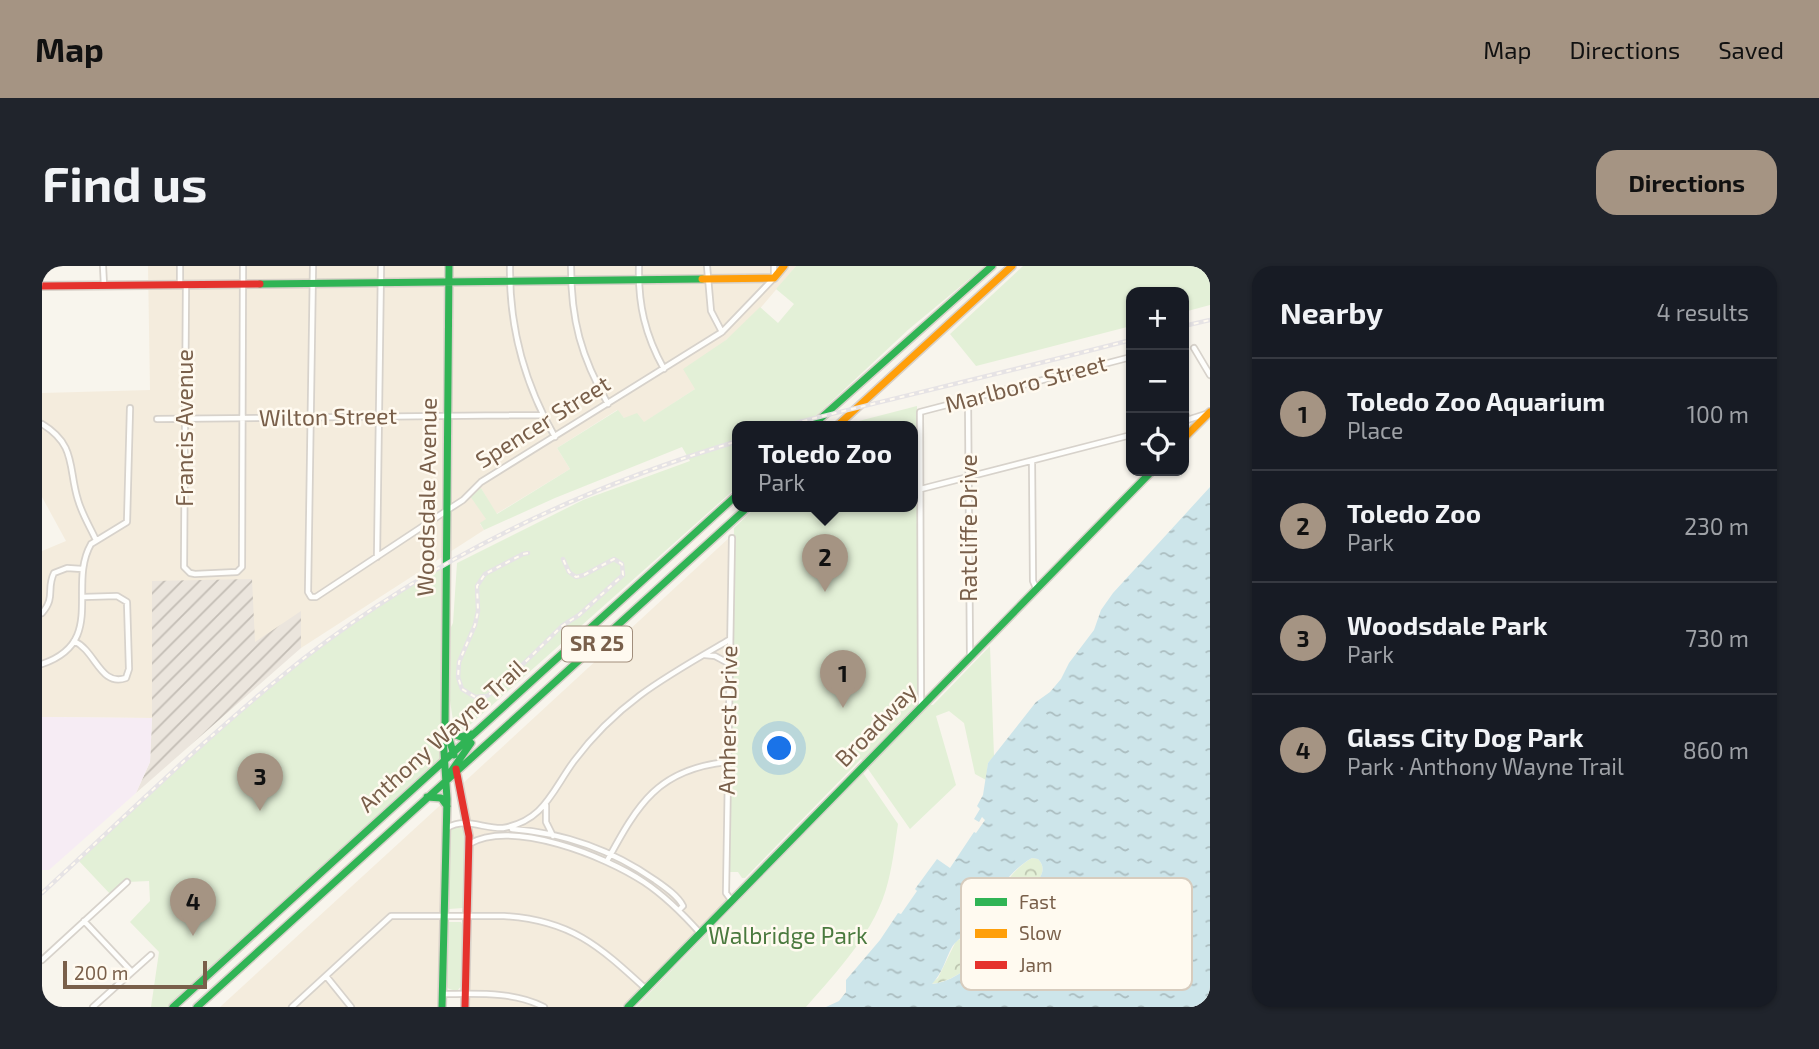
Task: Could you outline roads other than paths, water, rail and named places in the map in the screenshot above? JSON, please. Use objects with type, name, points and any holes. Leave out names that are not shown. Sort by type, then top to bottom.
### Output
[{"type":"main road","name":"Woodsdale Avenue","points":[[442,1007],[447,806],[443,736],[446,730],[449,266]]},
{"type":"main road","name":"Spencer Street","points":[[774,278],[784,266]]},
{"type":"main road","points":[[819,421],[992,266]]},
{"type":"main road","points":[[842,421],[1012,266]]},
{"type":"main road","points":[[42,286],[774,278]]},
{"type":"main road","points":[[1189,433],[1209,413]]},
{"type":"main road","name":"Broadway","points":[[628,1007],[1147,476]]},
{"type":"main road","name":"Anthony Wayne Trail","points":[[173,1007],[732,499]]},
{"type":"main road","name":"Anthony Wayne Trail","points":[[197,1007],[445,781],[456,767],[742,512]]},
{"type":"main road","points":[[456,767],[471,742],[495,720],[508,702]]},
{"type":"main road","points":[[446,730],[461,737],[475,733]]},
{"type":"main road","name":"Woodsdale Avenue","points":[[446,730],[454,753],[469,844],[465,1007]]},
{"type":"main road","points":[[427,797],[442,798],[447,806]]},
{"type":"street","points":[[103,266],[104,285]]},
{"type":"street","name":"Francis Avenue","points":[[180,266],[183,284],[184,567],[187,571],[240,571],[242,566],[243,418]]},
{"type":"street","points":[[243,266],[243,418]]},
{"type":"street","points":[[311,417],[313,266]]},
{"type":"street","points":[[377,557],[381,266]]},
{"type":"street","points":[[510,266],[511,310],[518,350],[542,415],[555,437]]},
{"type":"street","points":[[572,266],[573,308],[580,344],[608,404]]},
{"type":"street","points":[[639,266],[639,300],[643,321],[651,345],[664,369]]},
{"type":"street","points":[[707,266],[711,311],[722,331]]},
{"type":"street","points":[[774,266],[774,278]]},
{"type":"street","name":"Spencer Street","points":[[311,417],[309,592],[311,597],[316,597],[446,511],[481,482],[722,331],[774,278]]},
{"type":"street","points":[[1194,348],[1210,375]]},
{"type":"street","name":"Marlboro Street","points":[[920,489],[920,412],[1126,358]]},
{"type":"street","name":"Ratcliffe Drive","points":[[968,399],[970,656]]},
{"type":"street","points":[[42,664],[63,653],[80,630],[83,611],[82,569],[87,550],[96,540],[127,522],[129,517],[130,408]]},
{"type":"street","points":[[1189,420],[1209,413]]},
{"type":"street","name":"Wilton Street","points":[[157,419],[542,415]]},
{"type":"street","points":[[42,424],[59,438],[68,453],[73,465],[77,498],[96,540]]},
{"type":"street","points":[[921,706],[920,489],[1126,436]]},
{"type":"street","points":[[1032,461],[1033,580],[1037,589]]},
{"type":"street","name":"Amherst Drive","points":[[731,900],[726,893],[732,538]]},
{"type":"street","points":[[42,613],[50,603],[54,572],[67,568],[82,569]]},
{"type":"street","points":[[74,641],[87,648],[110,679],[116,681],[126,678],[129,669],[127,602],[117,596],[83,597]]},
{"type":"street","points":[[502,828],[526,822],[546,804],[574,761],[618,712],[655,682],[729,639]]},
{"type":"street","points":[[705,655],[715,656],[729,663]]},
{"type":"street","points":[[607,861],[645,800],[656,788],[687,770],[727,762]]},
{"type":"street","points":[[546,804],[545,822],[553,834],[551,842]]},
{"type":"street","points":[[446,829],[452,825],[467,823],[553,834],[611,854],[636,867],[671,892],[683,904],[679,910]]},
{"type":"street","points":[[499,836],[502,828]]},
{"type":"street","points":[[469,844],[480,838],[499,836],[551,842],[607,861],[644,882],[679,910],[700,933]]},
{"type":"street","points":[[42,960],[127,882]]},
{"type":"street","points":[[292,1007],[391,916],[520,917],[559,927],[604,951],[646,989]]},
{"type":"street","points":[[84,921],[132,972]]},
{"type":"street","points":[[93,1007],[151,955]]},
{"type":"street","points":[[327,976],[351,1007]]},
{"type":"street","points":[[442,994],[499,995],[534,1002],[544,1007]]},
{"type":"water","points":[[1210,487],[1210,1007],[826,1007],[839,1001],[846,992],[846,980],[880,940],[898,913],[901,914],[937,859],[950,868],[974,832],[976,833],[985,820],[982,817],[979,822],[974,819],[980,809],[977,806],[983,795],[988,763],[1036,702],[1050,692],[1061,679],[1069,663],[1094,630],[1101,610],[1113,593]]},
{"type":"railway","points":[[1189,325],[1210,320]]},
{"type":"railway","points":[[803,421],[1126,341]]},
{"type":"railway","points":[[42,893],[269,686],[353,623],[404,589],[456,558],[566,504],[622,481],[732,443]]},
{"type":"railway","points":[[528,553],[485,574],[477,586],[478,611],[459,662],[458,677],[462,689],[475,697],[487,696],[494,691],[503,677],[520,667],[562,626],[579,615],[623,575],[622,564],[614,559],[576,577],[569,572],[563,559]]},
{"type":"place","name":"Toledo Zoo","points":[[825,592]]},
{"type":"place","name":"Toledo Zoo Aquarium","points":[[843,708]]},
{"type":"place","name":"Woodsdale Park","points":[[260,811]]},
{"type":"place","name":"Glass City Dog Park","points":[[193,936]]},
{"type":"park label","name":"Walbridge Park","points":[[788,936]]}]
